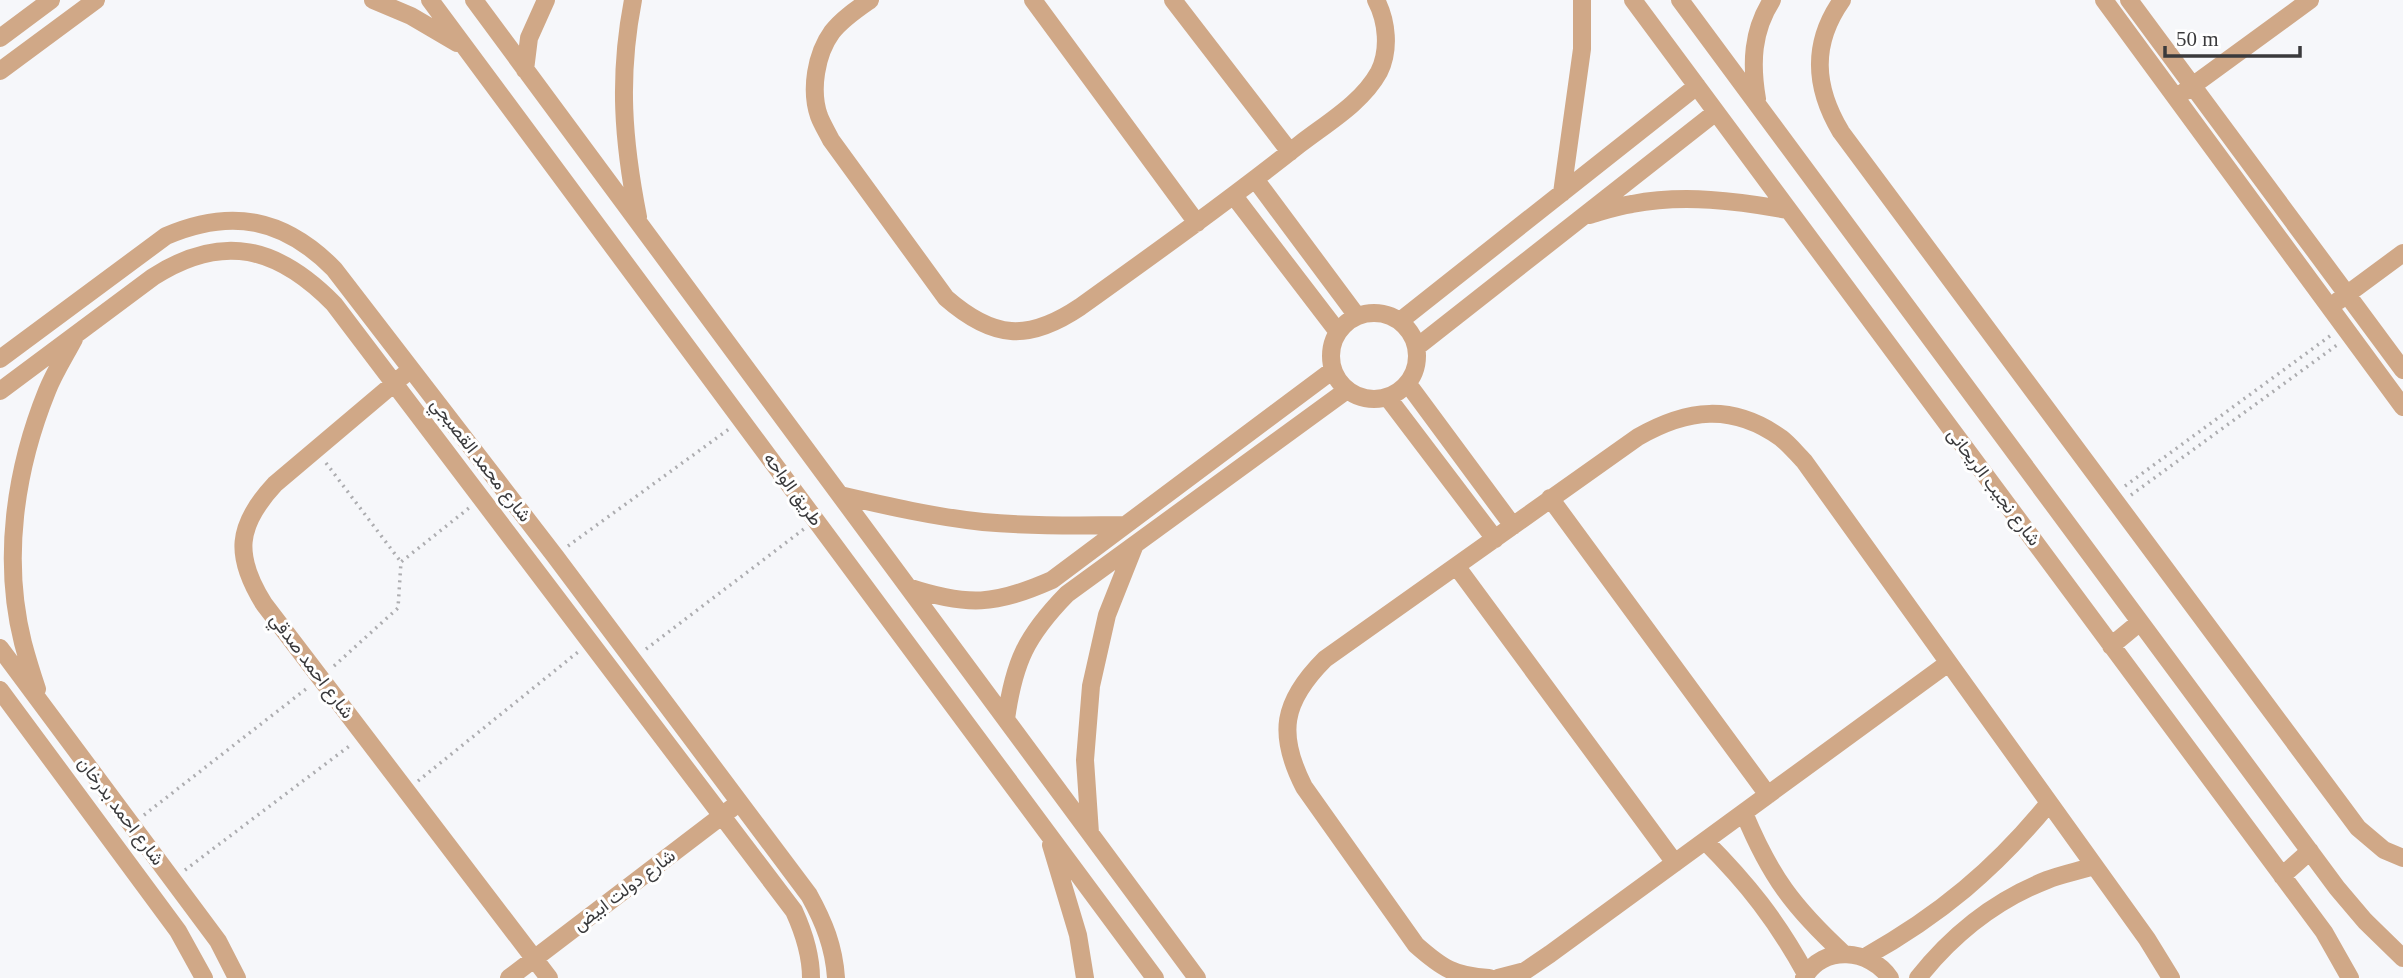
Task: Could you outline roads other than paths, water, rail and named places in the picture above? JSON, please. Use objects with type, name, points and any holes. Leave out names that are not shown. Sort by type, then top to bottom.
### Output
[{"type":"street","points":[[0,38],[51,0]]},
{"type":"street","points":[[0,71],[96,0]]},
{"type":"street","points":[[373,0],[411,16],[465,48]]},
{"type":"street","name":"طريق الواحه","points":[[430,0],[1155,978]]},
{"type":"street","name":"طريق الواحه","points":[[474,0],[1197,978]]},
{"type":"street","points":[[525,70],[529,38],[546,0]]},
{"type":"street","points":[[633,0],[627,31],[623,96],[627,160],[640,224]]},
{"type":"street","points":[[870,0],[852,12],[832,33],[819,58],[814,86],[819,115],[831,141],[946,298],[969,318],[997,329],[1026,331],[1055,324],[1234,196],[1364,93],[1380,70],[1386,41],[1383,13],[1376,0]]},
{"type":"street","points":[[1033,0],[1197,223]]},
{"type":"street","points":[[1173,0],[1290,152]]},
{"type":"street","points":[[1562,193],[1582,49],[1582,0]]},
{"type":"street","name":"شارع نجيب الريحانى","points":[[1633,0],[2324,932],[2350,978]]},
{"type":"street","name":"شارع نجيب الريحانى","points":[[1680,0],[2310,851],[2351,905],[2403,958]]},
{"type":"street","points":[[1758,103],[1752,72],[1754,42],[1763,13],[1772,0]]},
{"type":"street","points":[[1842,0],[1830,18],[1820,57],[1824,96],[1831,115],[2358,828],[2384,850],[2403,858]]},
{"type":"street","points":[[2104,0],[2403,407]]},
{"type":"street","points":[[2129,0],[2403,370]]},
{"type":"street","points":[[2176,98],[2310,0]]},
{"type":"street","points":[[1400,321],[1697,86]]},
{"type":"street","points":[[1417,347],[1716,112]]},
{"type":"street","points":[[1255,179],[1357,316]]},
{"type":"street","points":[[1234,196],[1338,332]]},
{"type":"street","points":[[1583,216],[1633,204],[1685,199],[1737,201],[1788,210]]},
{"type":"street","name":"شارع محمد القصبجي","points":[[0,359],[166,236],[190,226],[242,220],[268,225],[293,235],[315,250],[334,269],[555,556],[809,895],[823,920],[832,947],[836,978]]},
{"type":"street","name":"شارع محمد القصبجي","points":[[0,391],[172,265],[192,256],[237,251],[260,255],[291,268],[334,303],[723,814],[794,911],[805,936],[811,963],[811,978]]},
{"type":"street","points":[[2330,307],[2403,253]]},
{"type":"street","points":[[1379,313],[1400,321],[1408,328],[1417,347],[1417,367],[1408,384],[1388,398],[1367,399],[1347,390],[1333,370],[1332,344],[1338,332],[1357,316],[1379,313]]},
{"type":"street","points":[[41,702],[22,641],[15,590],[15,513],[26,450],[47,389],[78,333]]},
{"type":"street","name":"شارع احمد صدقي","points":[[411,369],[275,484],[257,504],[246,528],[243,555],[250,581],[320,678],[549,978]]},
{"type":"street","points":[[908,587],[944,599],[981,601],[1018,595],[1052,580],[1333,370]]},
{"type":"street","points":[[1408,384],[1513,526]]},
{"type":"street","points":[[1006,719],[1011,684],[1023,650],[1042,620],[1067,594],[1347,390]]},
{"type":"street","points":[[1388,398],[1495,539]]},
{"type":"street","points":[[1489,978],[1466,976],[1438,965],[1416,946],[1304,788],[1291,762],[1287,733],[1292,705],[1304,679],[1325,659],[1638,437],[1665,422],[1695,414],[1726,414],[1755,423],[1782,439],[1804,461],[1947,664],[2147,939],[2171,978]]},
{"type":"street","points":[[840,495],[910,511],[981,522],[1052,526],[1123,525]]},
{"type":"street","points":[[1550,499],[1768,795]]},
{"type":"street","points":[[1090,833],[1085,760],[1091,686],[1107,615],[1135,546]]},
{"type":"street","points":[[1457,566],[1675,863]]},
{"type":"street","points":[[2112,646],[2140,622]]},
{"type":"street","name":"شارع احمد بدرخان","points":[[0,648],[218,941],[237,978]]},
{"type":"street","points":[[1497,978],[1525,971],[1542,960],[1947,664]]},
{"type":"street","name":"شارع احمد بدرخان","points":[[0,690],[178,931],[204,978]]},
{"type":"street","name":"شارع دولت ابيض","points":[[509,978],[739,802]]},
{"type":"street","points":[[1866,957],[1923,922],[1966,890],[1996,863],[2049,803]]},
{"type":"street","points":[[1744,813],[1761,853],[1783,890],[1811,924],[1843,954]]},
{"type":"street","points":[[1047,831],[1078,935],[1085,978]]},
{"type":"street","points":[[1705,841],[1735,870],[1762,902],[1786,937],[1805,976],[1816,964],[1843,954],[1866,957],[1878,964],[1890,978]]},
{"type":"street","points":[[2282,876],[2310,851]]},
{"type":"street","points":[[1918,978],[1964,929],[2004,901],[2048,880],[2094,866]]}]
